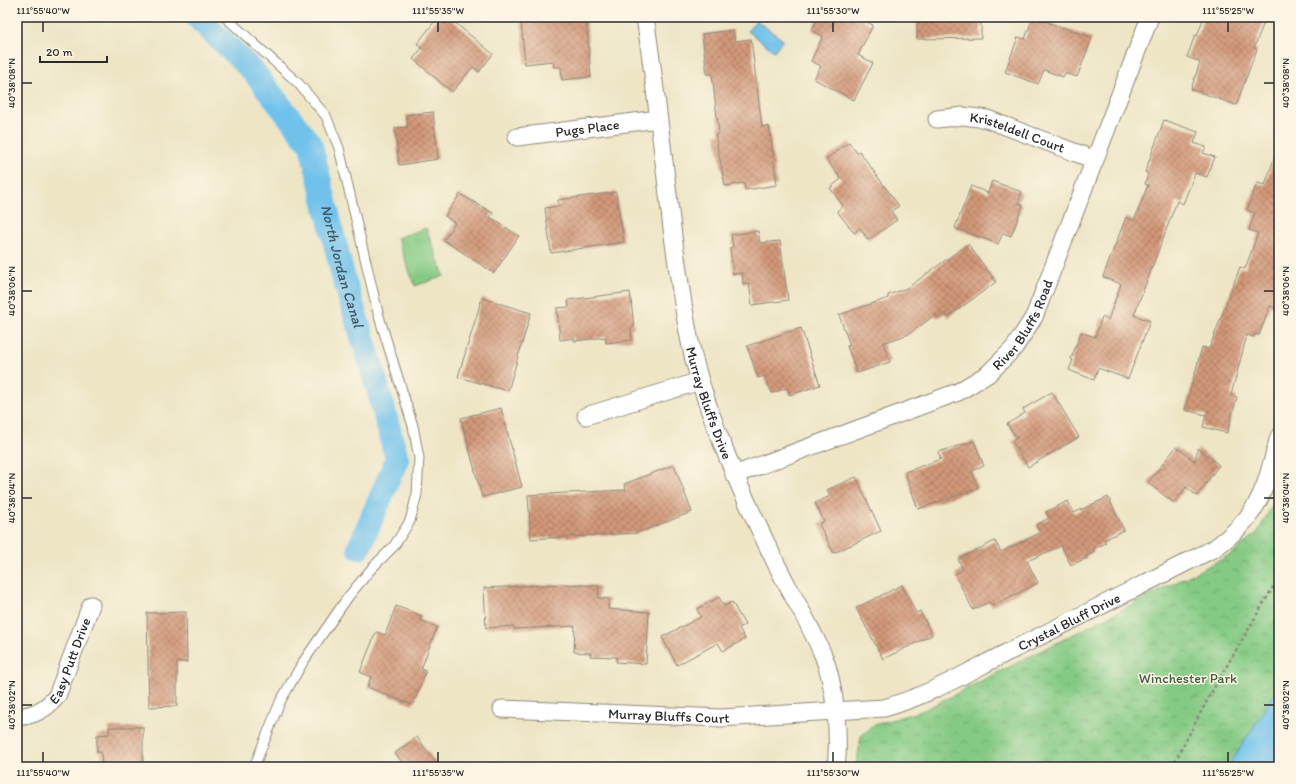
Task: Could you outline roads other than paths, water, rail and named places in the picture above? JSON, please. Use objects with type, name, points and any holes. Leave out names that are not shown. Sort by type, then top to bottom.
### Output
[{"type":"street","name":"Murray Bluffs Drive","points":[[645,17],[682,297],[694,359],[700,381],[734,475],[781,575],[804,614],[828,669],[838,737],[836,767]]},
{"type":"street","name":"River Bluffs Road","points":[[734,475],[958,392],[988,374],[1014,348],[1034,317],[1150,17]]},
{"type":"street","name":"Kristeldell Court","points":[[938,119],[962,116],[987,119],[1095,160]]},
{"type":"street","name":"Pugs Place","points":[[517,137],[658,119]]},
{"type":"street","points":[[586,416],[700,381]]},
{"type":"street","name":"Crystal Bluff Drive","points":[[834,710],[884,708],[935,691],[982,665],[1215,548],[1235,533],[1252,514],[1261,497],[1279,437]]},
{"type":"street","name":"Easy Putt Drive","points":[[17,717],[32,715],[47,708],[56,696],[63,682],[91,604]]},
{"type":"street","name":"Murray Bluffs Court","points":[[502,709],[721,718],[834,710]]},
{"type":"lane","points":[[225,17],[298,84],[326,116],[339,148],[376,307],[413,426],[419,458],[417,494],[410,521],[394,546],[372,568],[348,597],[308,656],[280,702],[254,767]]},
{"type":"water","points":[[756,20],[783,40],[774,51],[748,31]]},
{"type":"water","points":[[1279,687],[1279,767],[1228,767]]},
{"type":"waterway","name":"North Jordan Canal","points":[[197,17],[253,71],[311,145],[343,276],[372,368],[397,459],[359,548]]},
{"type":"park label","name":"Winchester Park","points":[[1188,678]]}]
